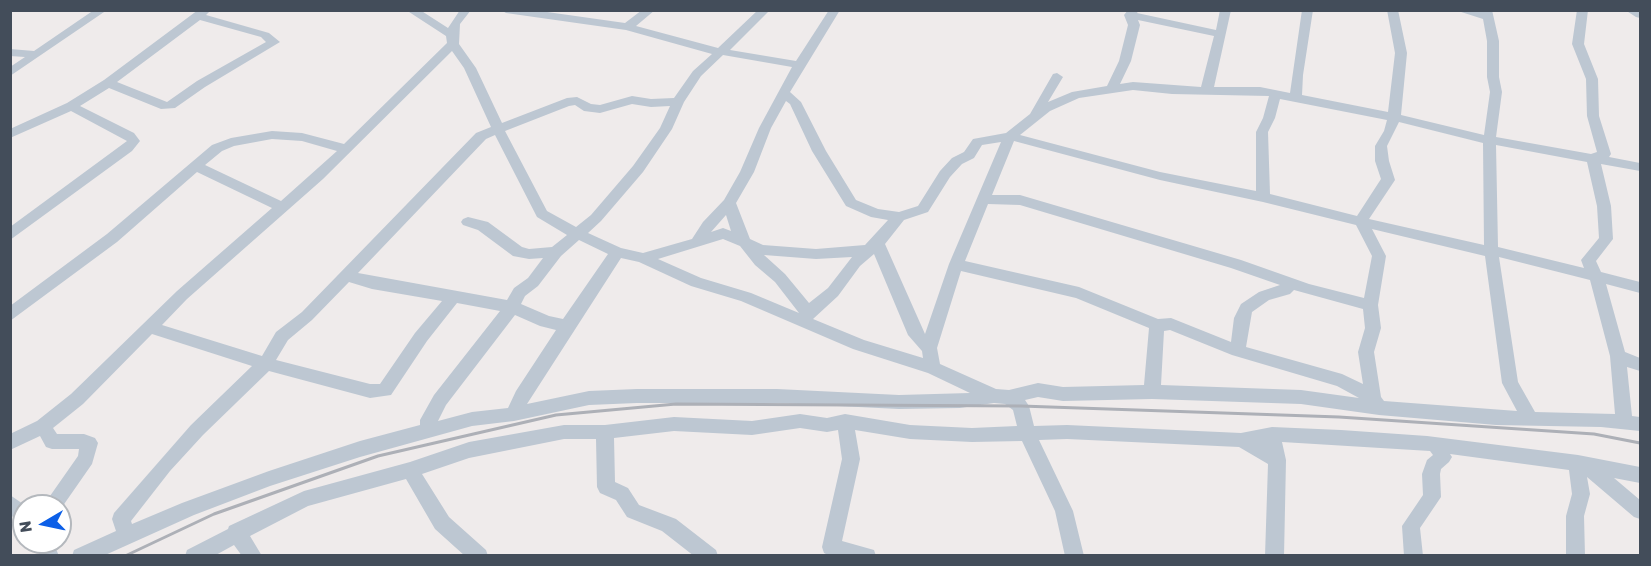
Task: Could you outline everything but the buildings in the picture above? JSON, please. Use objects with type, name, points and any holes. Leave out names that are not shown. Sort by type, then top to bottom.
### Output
[{"type":"street","points":[[10,73],[102,10]]},
{"type":"street","points":[[411,10],[452,39],[470,68],[497,129],[542,214],[617,252],[643,258],[696,282],[806,317],[859,345],[933,368],[1021,406],[1027,432],[1064,511],[1075,555]]},
{"type":"street","points":[[10,443],[43,426],[77,399],[182,295],[284,208],[347,149],[415,84],[452,39],[455,23],[466,10]]},
{"type":"street","points":[[506,10],[627,27],[718,52],[799,65]]},
{"type":"street","points":[[627,27],[650,10]]},
{"type":"street","points":[[429,429],[429,420],[440,400],[512,307],[519,292],[533,282],[556,252],[579,234],[638,169],[666,129],[678,102],[697,74],[765,10]]},
{"type":"street","points":[[697,243],[729,202],[747,172],[765,128],[799,65],[835,10]]},
{"type":"street","points":[[1207,89],[1226,10]]},
{"type":"street","points":[[1296,97],[1297,75],[1308,10]]},
{"type":"street","points":[[1362,221],[1378,191],[1388,180],[1382,161],[1381,147],[1390,131],[1394,117],[1401,53],[1392,10]]},
{"type":"street","points":[[1460,10],[1487,14],[1494,41],[1493,77],[1496,92],[1489,140],[1491,250],[1510,383],[1530,420]]},
{"type":"street","points":[[1583,10],[1578,44],[1592,79],[1593,116],[1604,154],[1593,158]]},
{"type":"street","points":[[1630,10],[1641,15]]},
{"type":"street","points":[[10,134],[71,106],[108,82],[202,13],[265,35],[272,38],[274,42],[201,84],[171,105],[165,106],[108,82]]},
{"type":"street","points":[[1112,89],[1125,61],[1134,25],[1132,13],[1220,34]]},
{"type":"street","points":[[10,52],[35,55]]},
{"type":"street","points":[[1034,116],[1057,77]]},
{"type":"street","points":[[933,368],[929,348],[956,264],[1010,136],[1034,116],[1059,101],[1133,86],[1172,90],[1207,89],[1276,93],[1394,117],[1489,140],[1641,167]]},
{"type":"street","points":[[1263,197],[1262,132],[1269,118],[1276,93]]},
{"type":"street","points":[[785,94],[795,102],[819,151],[851,203],[876,214],[899,217],[923,209],[945,174],[957,161],[969,155],[978,142],[1010,136],[1160,176],[1263,197],[1479,251],[1491,250],[1641,287]]},
{"type":"street","points":[[128,537],[121,519],[197,430],[266,363],[282,336],[307,316],[481,136],[567,102],[577,101],[588,108],[600,109],[632,100],[651,103],[678,102]]},
{"type":"street","points":[[10,234],[119,155],[134,141],[129,136],[71,106]]},
{"type":"street","points":[[13,307],[112,238],[217,148],[231,142],[272,135],[302,136],[347,149]]},
{"type":"street","points":[[81,555],[128,537],[188,509],[269,479],[429,429],[472,419],[514,414],[589,399],[637,396],[777,396],[898,402],[960,401],[1038,390],[1063,394],[1152,392],[1301,397],[1530,420],[1549,418],[1632,423],[1618,356],[1596,276],[1588,260],[1606,239],[1604,206],[1593,158]]},
{"type":"street","points":[[196,166],[284,208]]},
{"type":"street","points":[[982,200],[1020,200],[1370,305]]},
{"type":"street","points":[[729,202],[737,228],[746,245],[780,278],[806,317]]},
{"type":"street","points":[[806,317],[833,292],[855,262],[899,217]]},
{"type":"street","points":[[1362,221],[1379,256],[1370,305],[1374,328],[1366,352],[1372,404]]},
{"type":"street","points":[[468,222],[483,226],[518,252],[529,254],[556,252]]},
{"type":"street","points":[[643,258],[723,233],[761,250],[816,254],[873,246]]},
{"type":"street","points":[[873,246],[916,335],[929,348]]},
{"type":"street","points":[[514,414],[522,396],[617,252]]},
{"type":"street","points":[[956,264],[1079,293],[1157,325],[1171,324],[1238,351],[1342,381],[1372,404]]},
{"type":"street","points":[[346,275],[372,283],[512,307],[546,322],[567,326]]},
{"type":"street","points":[[1238,351],[1242,318],[1246,309],[1264,296],[1285,290],[1292,283]]},
{"type":"street","points":[[149,327],[266,363],[370,391],[385,390],[421,337],[453,298]]},
{"type":"street","points":[[1152,392],[1157,325]]},
{"type":"street","points":[[1618,356],[1641,365]]},
{"type":"street","points":[[194,555],[304,499],[342,487],[410,470],[470,450],[564,432],[605,432],[636,426],[674,424],[752,428],[800,421],[827,425],[845,421],[910,432],[982,435],[1027,432],[1119,433],[1240,440],[1272,434],[1341,437],[1436,445],[1582,464],[1641,475]]},
{"type":"street","points":[[845,421],[851,459],[831,547],[867,555]]},
{"type":"street","points":[[43,426],[52,442],[84,441],[89,443],[86,459],[61,494]]},
{"type":"street","points":[[605,432],[606,487],[622,494],[633,511],[669,525],[709,555]]},
{"type":"street","points":[[1272,434],[1277,460],[1274,555]]},
{"type":"street","points":[[1240,440],[1277,460]]},
{"type":"street","points":[[1414,555],[1411,526],[1432,497],[1433,465],[1443,457],[1436,445]]},
{"type":"street","points":[[1582,464],[1641,511]]},
{"type":"street","points":[[1576,555],[1575,516],[1581,494],[1578,480],[1582,464]]},
{"type":"street","points":[[410,470],[442,523],[478,555]]},
{"type":"street","points":[[236,532],[253,555]]},
{"type":"railway","points":[[125,556],[214,514],[378,456],[556,415],[676,404],[1021,406],[1339,417],[1594,434],[1640,443]]}]
